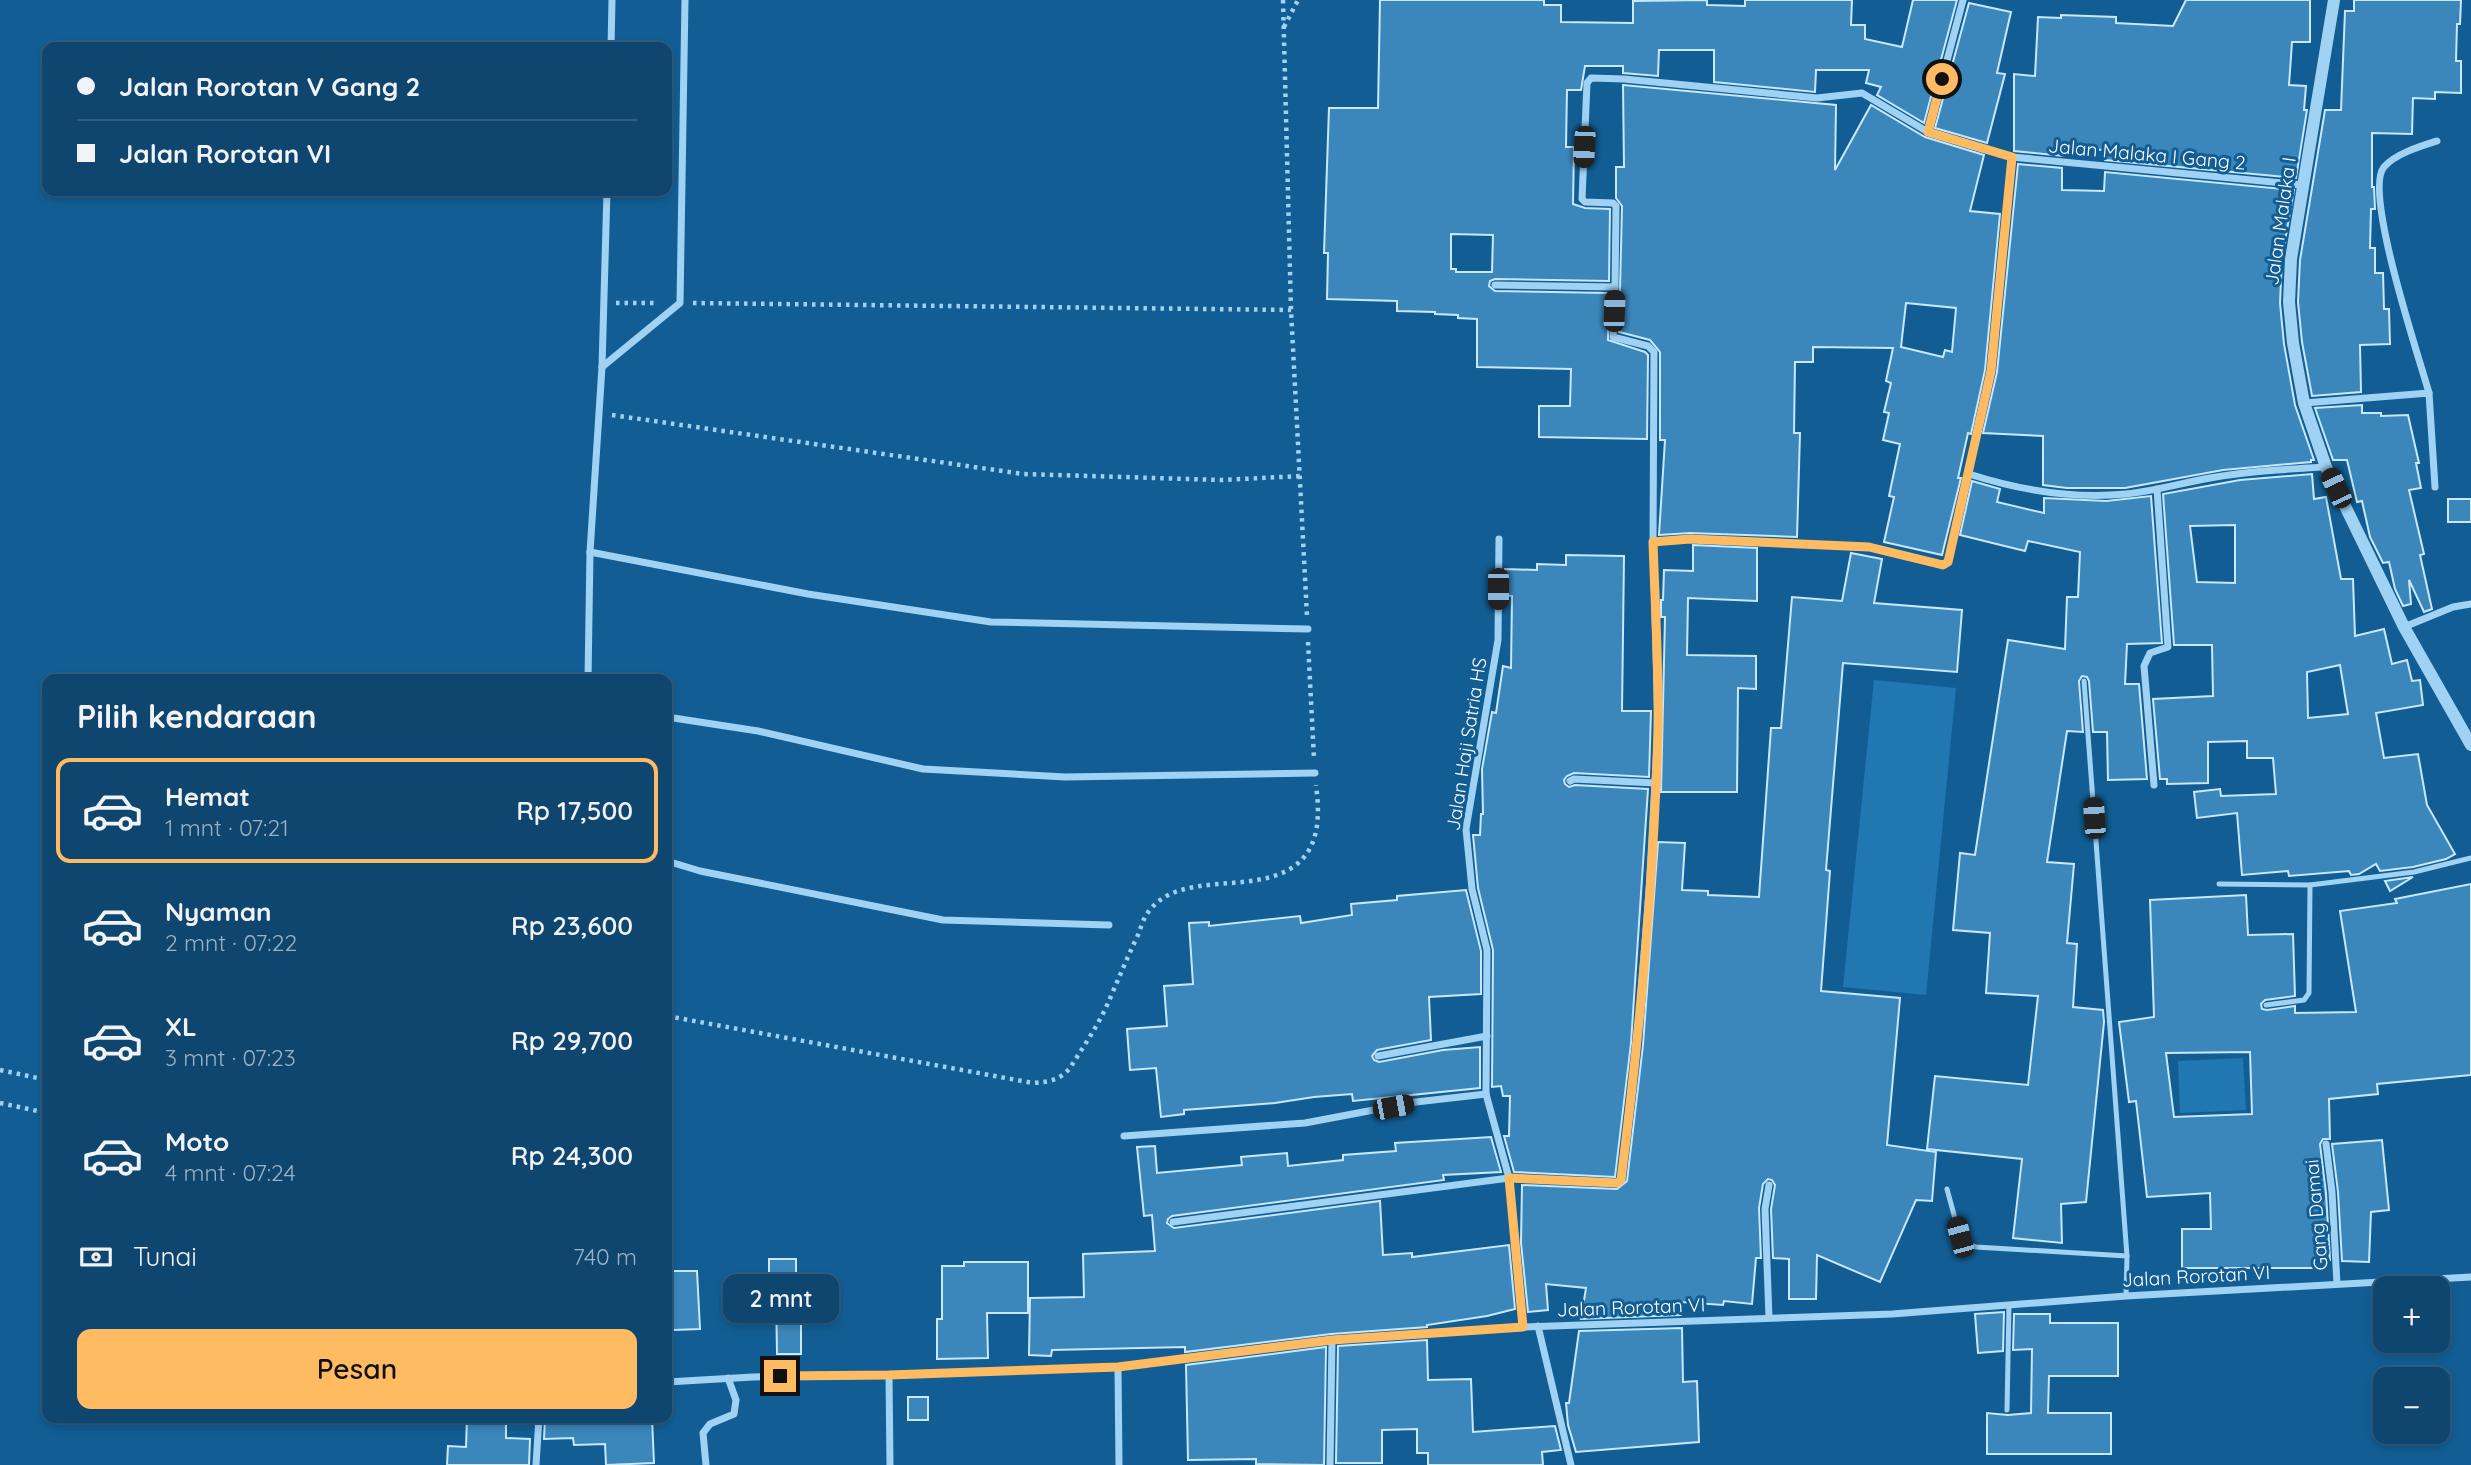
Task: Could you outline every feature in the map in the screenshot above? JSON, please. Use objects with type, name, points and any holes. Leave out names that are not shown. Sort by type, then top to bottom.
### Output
[{"type":"street","points":[[611,42],[612,0]]},
{"type":"street","points":[[602,367],[680,303],[685,0]]},
{"type":"street","points":[[1928,132],[1963,0]]},
{"type":"street","name":"Jalan Malaka I","points":[[2334,0],[2291,259],[2289,302],[2304,404],[2326,467],[2404,627],[2471,745]]},
{"type":"street","name":"Jalan Malaka I Gang 2","points":[[1615,287],[1616,206],[1613,203],[1585,202],[1582,199],[1586,105],[1590,79],[1624,79],[1817,98],[1862,93],[1928,132],[2012,157],[2303,185]]},
{"type":"street","points":[[2435,487],[2425,393],[2385,235],[2379,207],[2378,181],[2384,167],[2411,150],[2437,141]]},
{"type":"street","points":[[1653,542],[1690,539],[1869,547],[1943,565],[1948,562],[1991,371],[2012,157]]},
{"type":"street","points":[[588,674],[590,552],[602,367],[607,196]]},
{"type":"street","points":[[1173,1222],[1509,1178],[1617,1183],[1621,1180],[1637,1044],[1658,727],[1653,542],[1654,352],[1648,346],[1613,337],[1615,287],[1494,285]]},
{"type":"street","points":[[2304,404],[2425,393]]},
{"type":"street","points":[[1969,474],[2008,487],[2081,495],[2124,494],[2210,477],[2326,467]]},
{"type":"street","points":[[2154,785],[2144,666],[2150,653],[2168,647],[2157,489]]},
{"type":"street","name":"Jalan Haji Satria HS","points":[[1499,539],[1498,640],[1466,829],[1472,889],[1487,950],[1486,1094],[1509,1178],[1523,1327]]},
{"type":"street","points":[[590,552],[808,594],[991,622],[1308,629]]},
{"type":"street","points":[[2404,627],[2453,607],[2471,604]]},
{"type":"street","points":[[672,719],[758,732],[923,769],[1065,777],[1315,773]]},
{"type":"street","points":[[1570,781],[1654,783]]},
{"type":"street","points":[[672,863],[700,871],[943,920],[1109,925]]},
{"type":"street","points":[[1378,1056],[1487,1036]]},
{"type":"street","points":[[1124,1136],[1305,1123],[1416,1102],[1486,1094]]},
{"type":"street","name":"Gang Damai","points":[[2326,1144],[2332,1192],[2337,1284]]},
{"type":"street","points":[[1769,1185],[1765,1223],[1769,1318]]},
{"type":"street","name":"Jalan Rorotan VI","points":[[672,1382],[1118,1367],[1332,1340],[1538,1326],[1892,1314],[2126,1296],[2471,1277]]},
{"type":"street","points":[[1538,1326],[1570,1465]]},
{"type":"street","points":[[1330,1465],[1332,1340]]},
{"type":"street","points":[[1118,1367],[1119,1465]]},
{"type":"street","points":[[889,1375],[890,1465]]},
{"type":"street","points":[[706,1465],[703,1433],[710,1424],[734,1414],[736,1401],[728,1378]]},
{"type":"street","points":[[536,1465],[539,1423]]},
{"type":"lane","points":[[2084,681],[2127,1256],[2126,1296]]},
{"type":"lane","points":[[2220,884],[2310,885],[2414,872],[2471,858]]},
{"type":"lane","points":[[2266,1005],[2304,1000],[2309,993],[2310,885]]},
{"type":"lane","points":[[1947,1189],[1960,1237],[1976,1247],[2127,1256]]},
{"type":"lane","points":[[2007,1410],[2009,1305]]},
{"type":"path","points":[[672,1017],[1033,1083],[1048,1082],[1063,1076],[1070,1068],[1099,1020],[1149,911],[1168,895],[1195,887],[1262,881],[1281,875],[1303,860],[1314,840],[1319,811],[1291,310],[1283,0]]},
{"type":"path","points":[[1284,28],[1298,0]]},
{"type":"path","points":[[604,303],[1291,310]]},
{"type":"path","points":[[597,412],[847,451],[1023,474],[1222,480],[1300,476]]},
{"type":"path","points":[[0,1070],[42,1079]]},
{"type":"path","points":[[0,1103],[42,1112]]},
{"type":"shaded area","points":[[1874,680],[1956,688],[1926,995],[1843,987]]},
{"type":"shaded area","points":[[2243,1058],[2246,1110],[2180,1113],[2178,1061]]},
{"type":"building","points":[[1380,0],[1544,0],[1544,5],[1561,5],[1561,22],[1633,23],[1633,1],[1707,0],[1707,5],[1745,6],[1745,0],[1852,0],[1851,25],[1865,25],[1865,39],[1902,47],[1913,0],[1957,0],[1924,123],[1877,95],[1881,87],[1866,83],[1869,70],[1816,70],[1815,92],[1714,82],[1714,50],[1659,50],[1658,76],[1623,73],[1623,66],[1585,66],[1581,90],[1567,90],[1566,147],[1574,147],[1573,204],[1585,208],[1610,209],[1609,281],[1495,279],[1490,281],[1489,286],[1495,291],[1609,293],[1608,340],[1648,355],[1647,439],[1539,437],[1539,406],[1570,406],[1571,369],[1477,367],[1477,319],[1458,318],[1458,315],[1435,312],[1397,311],[1397,301],[1327,299],[1328,253],[1324,253],[1329,108],[1378,108]],"holes":[[[1451,234],[1493,235],[1492,272],[1456,272],[1456,269],[1451,269]]]},
{"type":"building","points":[[2186,0],[2310,0],[2310,42],[2292,42],[2289,85],[2306,86],[2304,110],[2307,110],[2296,178],[2105,160],[2105,150],[2063,148],[2063,156],[2014,151],[2014,74],[2035,76],[2038,17],[2116,17],[2116,23],[2173,26]]},
{"type":"building","points":[[2354,0],[2461,0],[2456,61],[2461,61],[2461,93],[2435,92],[2435,99],[2413,98],[2412,134],[2372,133],[2372,187],[2375,209],[2371,209],[2370,248],[2375,248],[2375,273],[2383,273],[2384,309],[2389,309],[2390,344],[2360,345],[2361,392],[2312,396],[2298,302],[2300,260],[2325,110],[2341,110],[2345,11],[2354,11]]},
{"type":"building","points":[[1969,3],[2011,12],[1997,73],[2005,74],[1987,143],[1935,128]]},
{"type":"building","points":[[1623,85],[1836,105],[1835,170],[1871,105],[1925,137],[1984,155],[1970,211],[2000,214],[1985,370],[1971,434],[1968,433],[1958,478],[1961,478],[1942,555],[1884,542],[1894,497],[1889,496],[1900,444],[1883,440],[1889,413],[1884,412],[1891,383],[1886,381],[1893,348],[1813,347],[1813,362],[1795,362],[1794,433],[1800,433],[1797,537],[1690,533],[1659,535],[1665,440],[1660,440],[1660,352],[1650,340],[1619,332],[1622,206],[1616,198],[1616,167],[1624,167]],"holes":[[[1906,303],[1956,308],[1952,352],[1945,350],[1943,357],[1901,347]]]},
{"type":"building","points":[[2018,164],[2062,168],[2062,190],[2104,191],[2105,172],[2294,190],[2282,258],[2280,303],[2295,405],[2314,460],[2223,470],[2125,488],[2067,488],[2043,485],[2043,436],[1983,433],[1997,372]]},
{"type":"building","points":[[2362,405],[2362,413],[2381,413],[2381,416],[2408,415],[2419,463],[2416,463],[2421,488],[2409,490],[2424,554],[2420,555],[2432,609],[2424,612],[2409,580],[2411,604],[2403,606],[2395,589],[2389,562],[2383,563],[2370,537],[2362,501],[2357,502],[2347,460],[2333,460],[2315,408]]},
{"type":"building","points":[[2312,474],[2314,499],[2326,497],[2341,579],[2353,579],[2355,636],[2384,629],[2392,664],[2407,660],[2412,681],[2420,680],[2423,705],[2376,713],[2384,758],[2418,754],[2427,805],[2455,854],[2446,859],[2413,867],[2380,871],[2376,864],[2359,874],[2351,875],[2349,871],[2289,876],[2288,871],[2242,875],[2237,813],[2197,818],[2194,792],[2220,789],[2221,796],[2276,794],[2273,758],[2247,758],[2247,741],[2208,742],[2208,783],[2167,784],[2167,779],[2160,779],[2153,699],[2213,696],[2212,645],[2174,645],[2163,494],[2240,480]],"holes":[[[2235,525],[2235,583],[2197,582],[2190,526]],[[2340,665],[2348,714],[2308,718],[2307,672]]]},
{"type":"building","points":[[1972,481],[2000,489],[1997,502],[2044,513],[2044,498],[2106,501],[2151,496],[2162,643],[2127,644],[2125,684],[2139,684],[2147,779],[2108,780],[2107,732],[2093,732],[2089,681],[2082,676],[2079,681],[2083,732],[2067,731],[2047,862],[2074,864],[2067,943],[2077,944],[2073,1007],[2103,1010],[2104,1022],[2086,1202],[2061,1204],[2062,1243],[2013,1238],[2022,1159],[1927,1149],[1935,1076],[2028,1085],[2038,996],[1986,993],[1990,933],[1953,930],[1960,853],[1975,855],[2008,640],[2065,649],[2067,597],[2078,597],[2080,552],[2028,541],[2025,551],[1960,535]]},
{"type":"building","points":[[2448,499],[2471,499],[2471,522],[2448,522]]},
{"type":"building","points":[[1693,545],[1757,548],[1757,601],[1688,598],[1687,655],[1756,656],[1756,689],[1738,688],[1737,792],[1661,792],[1665,617],[1661,617],[1661,600],[1664,570],[1693,571]]},
{"type":"building","points":[[1851,553],[1882,559],[1874,603],[1962,610],[1957,672],[1843,663],[1826,870],[1830,871],[1821,991],[1900,998],[1887,1145],[1936,1152],[1932,1201],[1916,1200],[1880,1282],[1817,1255],[1816,1299],[1789,1299],[1789,1259],[1773,1258],[1771,1209],[1775,1185],[1768,1179],[1763,1184],[1759,1208],[1761,1258],[1756,1258],[1752,1304],[1724,1301],[1723,1305],[1681,1302],[1681,1315],[1581,1319],[1586,1288],[1546,1284],[1548,1310],[1528,1312],[1521,1243],[1522,1185],[1617,1189],[1627,1181],[1643,1045],[1658,842],[1685,843],[1682,890],[1708,891],[1708,895],[1759,897],[1771,728],[1781,728],[1792,597],[1842,601]]},
{"type":"building","points":[[1566,555],[1624,556],[1622,711],[1651,711],[1649,777],[1574,773],[1564,780],[1569,787],[1575,785],[1648,789],[1631,1043],[1615,1177],[1514,1172],[1504,1136],[1509,1136],[1510,1096],[1503,1096],[1501,1086],[1492,1087],[1493,950],[1478,888],[1473,835],[1480,835],[1483,814],[1482,769],[1492,712],[1496,713],[1503,666],[1511,668],[1512,596],[1505,595],[1505,569],[1537,570],[1537,564],[1566,565]]},
{"type":"building","points":[[2413,877],[2390,891],[2385,881]]},
{"type":"building","points":[[2471,884],[2471,1075],[2377,1084],[2378,1094],[2329,1099],[2330,1139],[2323,1139],[2320,1144],[2330,1260],[2326,1260],[2326,1268],[2182,1268],[2182,1229],[2211,1229],[2210,1193],[2147,1197],[2136,1101],[2129,1102],[2119,1022],[2154,1017],[2150,900],[2246,895],[2248,935],[2293,934],[2295,996],[2265,1000],[2261,1004],[2262,1009],[2295,1006],[2295,1013],[2356,1012],[2340,911],[2397,903],[2395,899]],"holes":[[[2250,1052],[2252,1114],[2174,1117],[2166,1053]]]},
{"type":"building","points":[[1466,890],[1481,951],[1481,994],[1429,997],[1431,1040],[1377,1050],[1372,1056],[1379,1062],[1443,1050],[1480,1047],[1480,1088],[1353,1101],[1352,1094],[1314,1097],[1184,1110],[1184,1114],[1161,1117],[1156,1068],[1130,1070],[1127,1029],[1167,1026],[1164,986],[1193,984],[1189,923],[1209,922],[1209,926],[1300,916],[1301,923],[1352,915],[1351,904],[1397,900],[1397,896]]},
{"type":"building","points":[[1491,1137],[1501,1172],[1443,1175],[1444,1180],[1172,1216],[1167,1223],[1174,1228],[1380,1201],[1383,1255],[1412,1253],[1412,1257],[1509,1245],[1515,1309],[1427,1327],[1331,1334],[1185,1352],[1185,1347],[1052,1350],[1051,1356],[1029,1355],[1030,1298],[1084,1297],[1083,1254],[1155,1251],[1152,1215],[1144,1216],[1137,1147],[1155,1146],[1157,1173],[1242,1165],[1241,1157],[1287,1153],[1288,1166],[1343,1160],[1343,1155],[1396,1151],[1395,1143]]},
{"type":"building","points":[[2382,1140],[2389,1210],[2371,1212],[2369,1262],[2342,1261],[2332,1144]]},
{"type":"building","points":[[769,1259],[796,1259],[796,1295],[801,1295],[801,1354],[777,1354],[776,1294],[769,1294]]},
{"type":"building","points":[[964,1262],[1028,1262],[1028,1313],[987,1313],[988,1358],[937,1359],[937,1319],[942,1319],[942,1266],[964,1266]]},
{"type":"building","points":[[673,1271],[697,1271],[700,1329],[673,1330]]},
{"type":"building","points":[[2004,1312],[2003,1351],[1978,1353],[1975,1314]]},
{"type":"building","points":[[2014,1314],[2050,1314],[2050,1323],[2118,1323],[2118,1376],[2049,1376],[2048,1413],[2111,1413],[2111,1454],[1987,1454],[1987,1413],[2031,1413],[2032,1349],[2013,1350]]},
{"type":"building","points":[[1682,1328],[1683,1382],[1697,1381],[1699,1442],[1576,1452],[1568,1425],[1566,1403],[1569,1403],[1579,1331]]},
{"type":"building","points":[[1427,1340],[1428,1380],[1471,1379],[1473,1432],[1555,1426],[1561,1450],[1542,1452],[1543,1465],[1428,1465],[1428,1453],[1417,1453],[1417,1429],[1382,1430],[1382,1463],[1336,1463],[1338,1346]]},
{"type":"building","points":[[1326,1347],[1324,1465],[1256,1464],[1256,1459],[1188,1460],[1186,1365]]},
{"type":"building","points":[[908,1397],[928,1397],[928,1420],[908,1420]]},
{"type":"building","points":[[467,1423],[506,1423],[506,1438],[530,1439],[529,1465],[447,1465],[448,1446],[466,1447]]},
{"type":"building","points":[[545,1423],[652,1423],[654,1463],[606,1465],[605,1444],[574,1445],[573,1438],[544,1439]]},
{"type":"route","points":[[780,1376],[1118,1367],[1332,1340],[1523,1327],[1509,1178],[1617,1183],[1621,1180],[1637,1044],[1658,727],[1653,542],[1690,539],[1869,547],[1943,565],[1948,562],[1991,371],[2012,157],[1928,132],[1942,79]]}]
